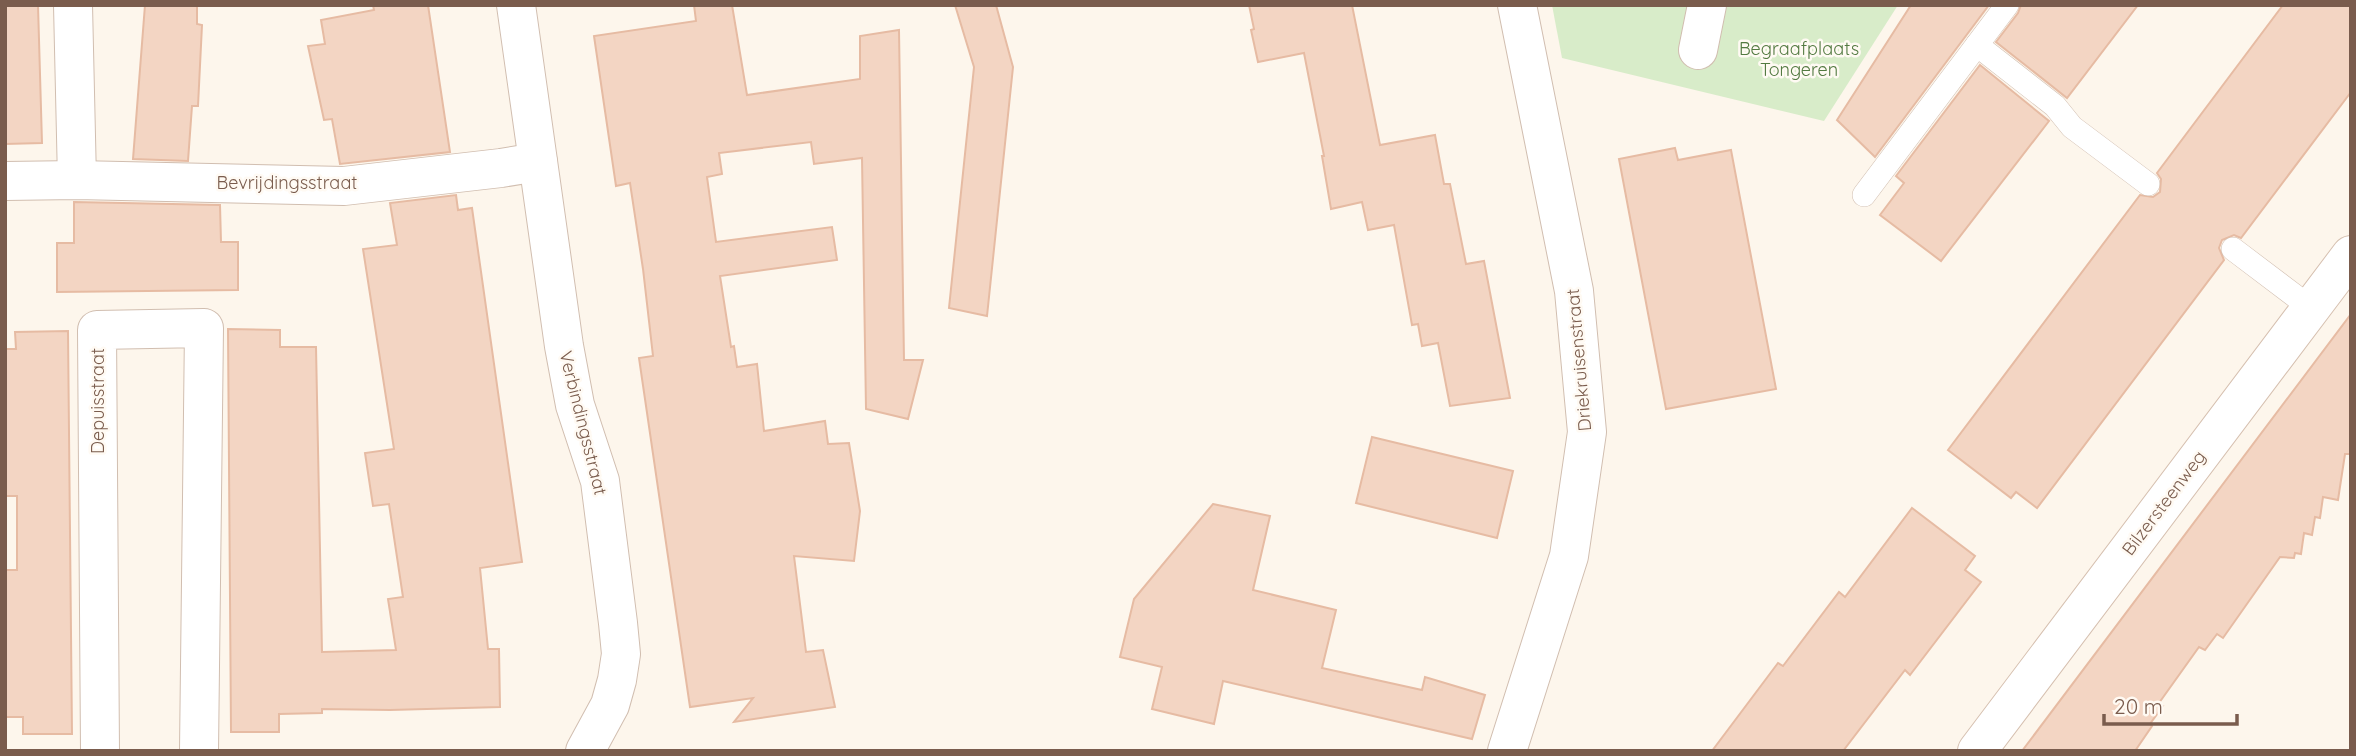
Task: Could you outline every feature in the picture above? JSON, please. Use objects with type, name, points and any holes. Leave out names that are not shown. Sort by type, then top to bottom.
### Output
[{"type":"street","points":[[73,5],[77,180]]},
{"type":"street","name":"Verbindingsstraat","points":[[516,5],[564,346],[575,405],[600,481],[621,654],[610,705],[585,751]]},
{"type":"street","name":"Driekruisenstraat","points":[[1507,751],[1569,556],[1587,432],[1574,291],[1517,5]]},
{"type":"street","points":[[1698,50],[1707,5]]},
{"type":"street","name":"Bevrijdingsstraat","points":[[5,181],[344,186],[501,169],[538,162]]},
{"type":"street","name":"Bilzersteenweg","points":[[1977,751],[2351,255]]},
{"type":"street","name":"Depuisstraat","points":[[100,751],[97,330],[204,328],[199,751]]},
{"type":"lane","points":[[1864,195],[2007,5]]},
{"type":"lane","points":[[1977,45],[2054,106],[2072,127],[2148,184]]},
{"type":"lane","points":[[2233,249],[2311,308]]},
{"type":"green space","name":"Begraafplaats Tongeren","points":[[1552,5],[1898,5],[1824,121],[1562,58]]},
{"type":"building","points":[[5,5],[38,5],[42,143],[5,144]]},
{"type":"building","points":[[145,5],[197,5],[197,24],[202,25],[198,106],[192,106],[188,161],[133,159]]},
{"type":"building","points":[[373,5],[428,5],[450,152],[340,164],[332,119],[324,120],[308,46],[325,44],[321,20],[374,10]]},
{"type":"building","points":[[694,5],[732,5],[747,95],[860,79],[860,36],[899,30],[904,360],[923,360],[908,419],[866,409],[862,158],[814,164],[811,142],[719,153],[722,174],[707,177],[716,242],[832,227],[837,260],[720,276],[731,347],[734,346],[737,367],[757,364],[764,431],[825,421],[828,444],[849,443],[860,511],[854,561],[794,556],[806,652],[823,650],[835,707],[734,722],[753,698],[690,707],[639,358],[653,356],[643,269],[630,183],[616,186],[594,36],[696,21]]},
{"type":"building","points":[[955,5],[996,5],[1013,67],[987,316],[949,308],[974,67]]},
{"type":"building","points":[[1249,5],[1352,5],[1380,145],[1435,135],[1444,184],[1450,184],[1466,264],[1484,261],[1510,398],[1450,406],[1438,343],[1422,346],[1418,324],[1412,325],[1394,225],[1368,230],[1362,202],[1331,209],[1324,156],[1304,53],[1258,62]]},
{"type":"building","points":[[1911,5],[1989,5],[1875,157],[1837,120]]},
{"type":"building","points":[[2021,5],[2138,5],[2067,98],[1996,42]]},
{"type":"building","points":[[2283,5],[2351,5],[2351,92],[2241,238],[2234,235],[2222,240],[2219,248],[2224,260],[2037,508],[2016,492],[2011,498],[1948,450],[2140,195],[2153,197],[2160,192],[2161,179],[2157,173]]},
{"type":"building","points":[[1980,65],[2049,121],[1941,261],[1880,215],[1904,183],[1896,176]]},
{"type":"building","points":[[1675,148],[1678,160],[1731,150],[1776,389],[1666,409],[1619,159]]},
{"type":"building","points":[[456,195],[458,210],[472,208],[522,562],[480,568],[488,649],[499,649],[500,707],[322,709],[322,713],[279,714],[279,732],[231,732],[228,329],[280,330],[280,347],[316,347],[322,652],[396,650],[388,599],[403,597],[389,504],[373,506],[365,453],[394,449],[363,249],[397,245],[390,203]]},
{"type":"building","points":[[74,202],[220,205],[221,242],[238,242],[238,290],[57,292],[57,243],[74,243]]},
{"type":"building","points":[[2351,314],[2351,454],[2345,454],[2338,500],[2323,497],[2320,518],[2315,517],[2312,535],[2304,533],[2301,554],[2295,553],[2294,558],[2280,557],[2223,638],[2217,634],[2205,650],[2199,647],[2159,703],[2163,706],[2135,751],[2022,751]]},
{"type":"building","points":[[68,331],[72,734],[23,734],[23,717],[5,717],[5,570],[17,570],[17,496],[5,496],[5,349],[16,349],[15,332]]},
{"type":"building","points":[[1372,437],[1513,471],[1497,538],[1356,503]]},
{"type":"building","points":[[1213,504],[1270,516],[1253,590],[1336,610],[1322,668],[1422,690],[1425,677],[1485,695],[1472,739],[1223,681],[1214,724],[1152,709],[1162,667],[1120,657],[1134,599]]},
{"type":"building","points":[[1912,508],[1975,556],[1965,570],[1981,582],[1910,675],[1905,670],[1843,751],[1712,751],[1778,663],[1783,666],[1839,592],[1845,597]]}]
